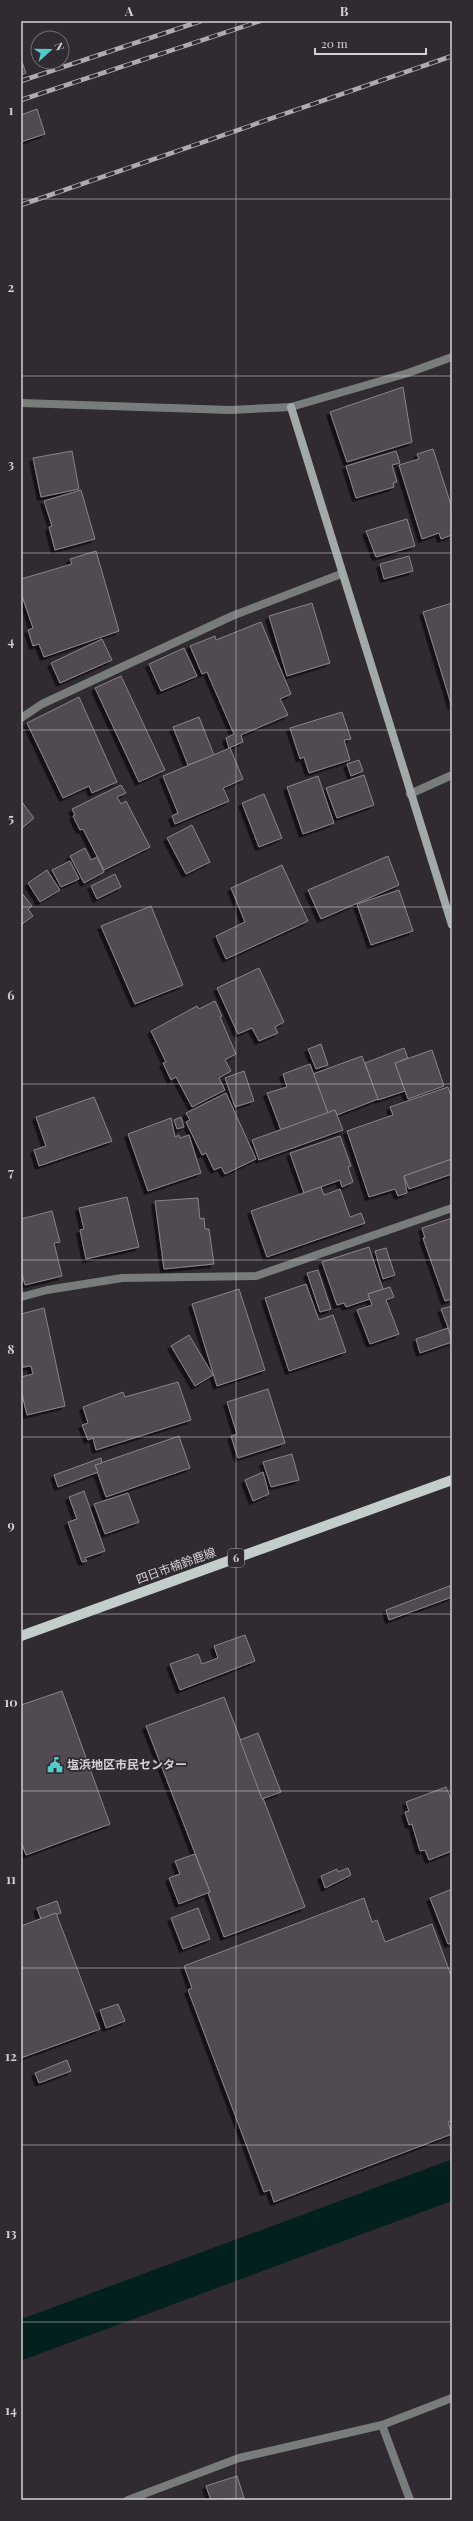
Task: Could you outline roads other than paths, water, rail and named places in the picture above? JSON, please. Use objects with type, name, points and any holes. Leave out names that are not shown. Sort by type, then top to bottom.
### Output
[{"type":"main road","name":"四日市楠鈴鹿線","points":[[21,1636],[452,1480]]},
{"type":"street","points":[[21,403],[230,410],[291,407],[408,373],[452,357]]},
{"type":"street","points":[[291,407],[341,574],[452,925]]},
{"type":"street","points":[[21,718],[42,704],[232,616],[341,574]]},
{"type":"street","points":[[410,794],[452,775]]},
{"type":"street","points":[[21,1297],[47,1290],[122,1278],[256,1276],[452,1208]]},
{"type":"street","points":[[128,2500],[239,2458],[382,2425],[452,2398]]},
{"type":"street","points":[[382,2425],[410,2500]]},
{"type":"waterway","points":[[21,2340],[452,2180]]},
{"type":"railway","points":[[21,81],[201,21]]},
{"type":"railway","points":[[21,100],[260,21]]},
{"type":"railway","points":[[21,205],[452,56]]},
{"type":"place","name":"塩浜地区市民センター","points":[[55,1765]]}]
